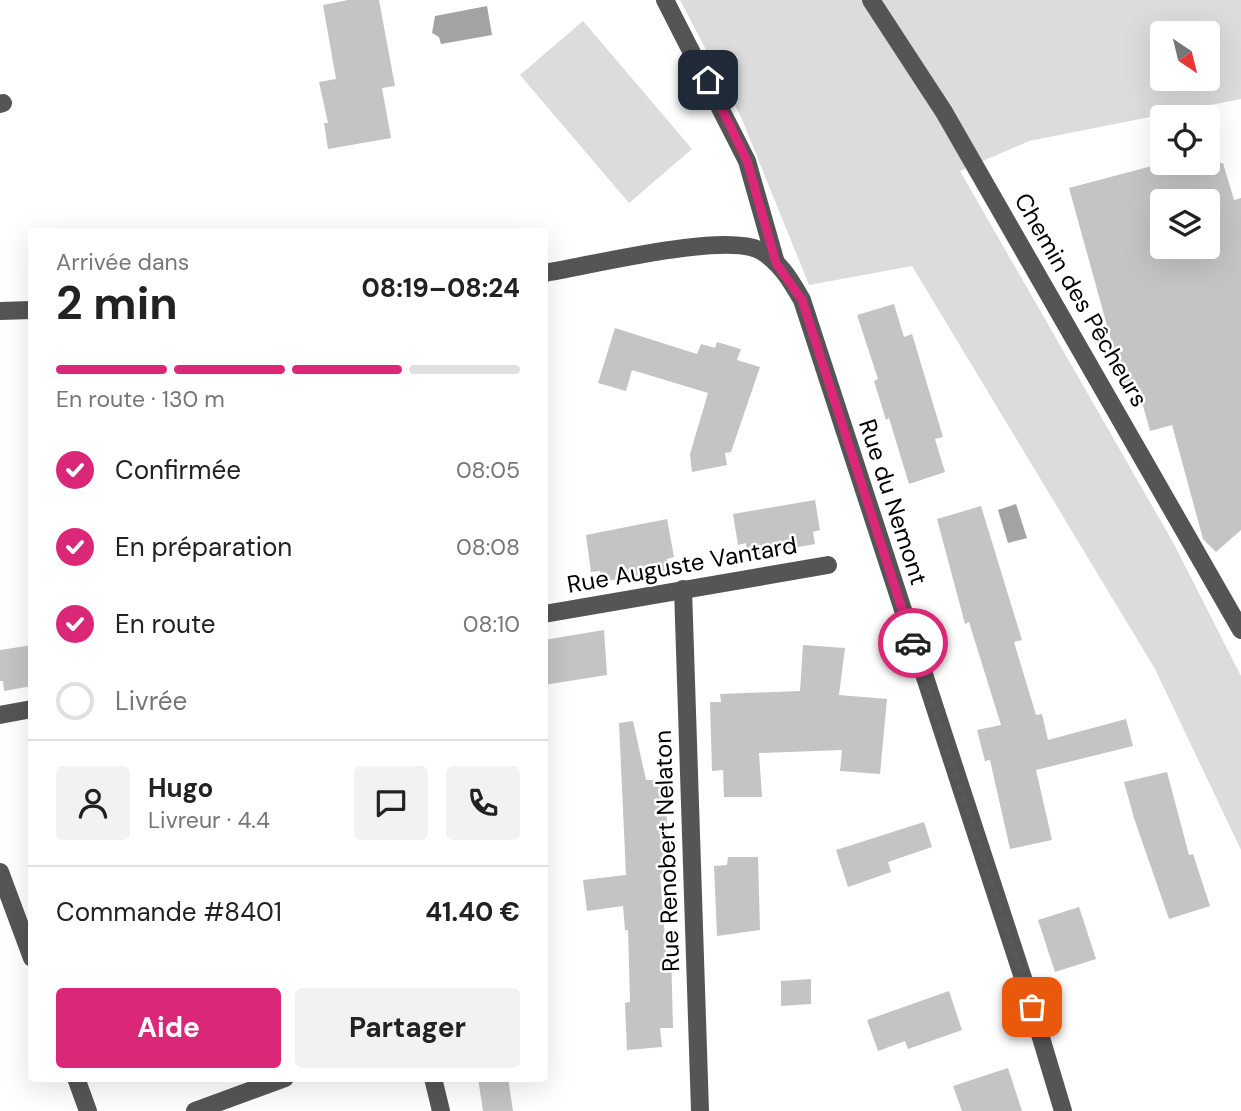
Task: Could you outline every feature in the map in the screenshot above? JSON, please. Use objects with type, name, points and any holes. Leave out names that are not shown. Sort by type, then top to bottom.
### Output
[{"type":"street","points":[[665,0],[747,161],[776,263]]},
{"type":"street","name":"Chemin des Pêcheurs","points":[[871,0],[944,112],[1241,630]]},
{"type":"street","name":"Rue du Nemont","points":[[548,273],[705,246],[737,244],[759,250],[776,263],[802,300],[1020,968],[1063,1111]]},
{"type":"street","points":[[0,312],[28,310]]},
{"type":"street","name":"Rue Auguste Vantard","points":[[548,613],[828,565]]},
{"type":"street","name":"Rue Renobert Nelaton","points":[[683,589],[700,1111]]},
{"type":"street","points":[[0,715],[28,710]]},
{"type":"street","points":[[0,872],[28,947]]},
{"type":"street","points":[[77,1082],[88,1111]]},
{"type":"street","points":[[195,1111],[274,1082]]},
{"type":"street","points":[[434,1082],[441,1111]]},
{"type":"shaded area","points":[[680,0],[1241,0],[1241,99],[1211,105],[1150,105],[1150,117],[1029,141],[960,171],[1174,544],[1241,676],[1241,850],[1155,669],[912,266],[809,285],[741,117]]},
{"type":"shaded area","points":[[487,6],[492,35],[441,44],[439,37],[432,33],[435,16]]},
{"type":"shaded area","points":[[583,21],[692,149],[629,203],[520,75]]},
{"type":"shaded area","points":[[1016,504],[1027,538],[1008,543],[998,510]]},
{"type":"building","points":[[348,0],[379,0],[395,86],[382,88],[391,138],[328,149],[324,123],[328,123],[319,82],[336,79],[323,5]]},
{"type":"building","points":[[1220,163],[1223,163],[1234,200],[1241,198],[1241,530],[1216,552],[1203,539],[1172,425],[1150,431],[1137,384],[1124,387],[1069,188],[1150,166],[1150,175],[1220,175]]},
{"type":"building","points":[[894,304],[904,337],[912,334],[943,437],[935,439],[945,472],[909,484],[889,418],[886,420],[874,381],[878,379],[857,315]]},
{"type":"building","points":[[615,328],[697,354],[701,344],[715,348],[717,342],[741,349],[737,360],[760,367],[731,452],[725,453],[727,465],[692,472],[690,454],[708,393],[632,370],[626,391],[598,383]]},
{"type":"building","points":[[815,500],[820,530],[813,532],[815,544],[747,556],[746,543],[738,545],[733,514]]},
{"type":"building","points":[[981,506],[1022,640],[1014,642],[1036,715],[1042,714],[1048,740],[1126,719],[1133,746],[1036,770],[1052,840],[1010,849],[990,760],[985,761],[977,730],[1001,725],[969,622],[965,624],[937,519]]},
{"type":"building","points":[[667,519],[674,557],[667,559],[669,570],[601,582],[600,571],[591,572],[586,535]]},
{"type":"building","points":[[604,630],[607,675],[548,684],[548,639]]},
{"type":"building","points":[[803,645],[845,648],[839,695],[887,699],[880,774],[840,771],[842,750],[759,753],[762,797],[724,797],[723,770],[712,771],[710,702],[721,702],[720,694],[800,691]]},
{"type":"building","points":[[28,646],[28,687],[4,691],[3,681],[0,681],[0,650]]},
{"type":"building","points":[[633,721],[646,780],[653,780],[654,787],[666,786],[668,874],[660,874],[666,952],[671,951],[673,1028],[660,1028],[662,1047],[627,1050],[625,1003],[630,1002],[628,930],[625,930],[623,906],[587,911],[583,880],[626,875],[619,723]]},
{"type":"building","points":[[1167,772],[1189,855],[1193,854],[1210,906],[1169,919],[1124,782]]},
{"type":"building","points":[[924,822],[932,847],[888,862],[891,872],[848,887],[836,850]]},
{"type":"building","points":[[728,857],[758,857],[760,930],[717,936],[714,866],[727,865]]},
{"type":"building","points":[[1079,907],[1096,959],[1055,972],[1038,920]]},
{"type":"building","points":[[811,979],[811,1004],[781,1006],[781,981]]},
{"type":"building","points":[[949,991],[962,1030],[908,1049],[905,1041],[878,1051],[867,1020]]},
{"type":"building","points":[[1008,1068],[1022,1111],[962,1111],[953,1086]]},
{"type":"building","points":[[479,1082],[509,1082],[513,1111],[483,1111]]},
{"type":"way so far","points":[[913,643],[1032,1007]]},
{"type":"route","points":[[708,80],[747,161],[776,263],[791,280],[802,300],[913,643]]}]
